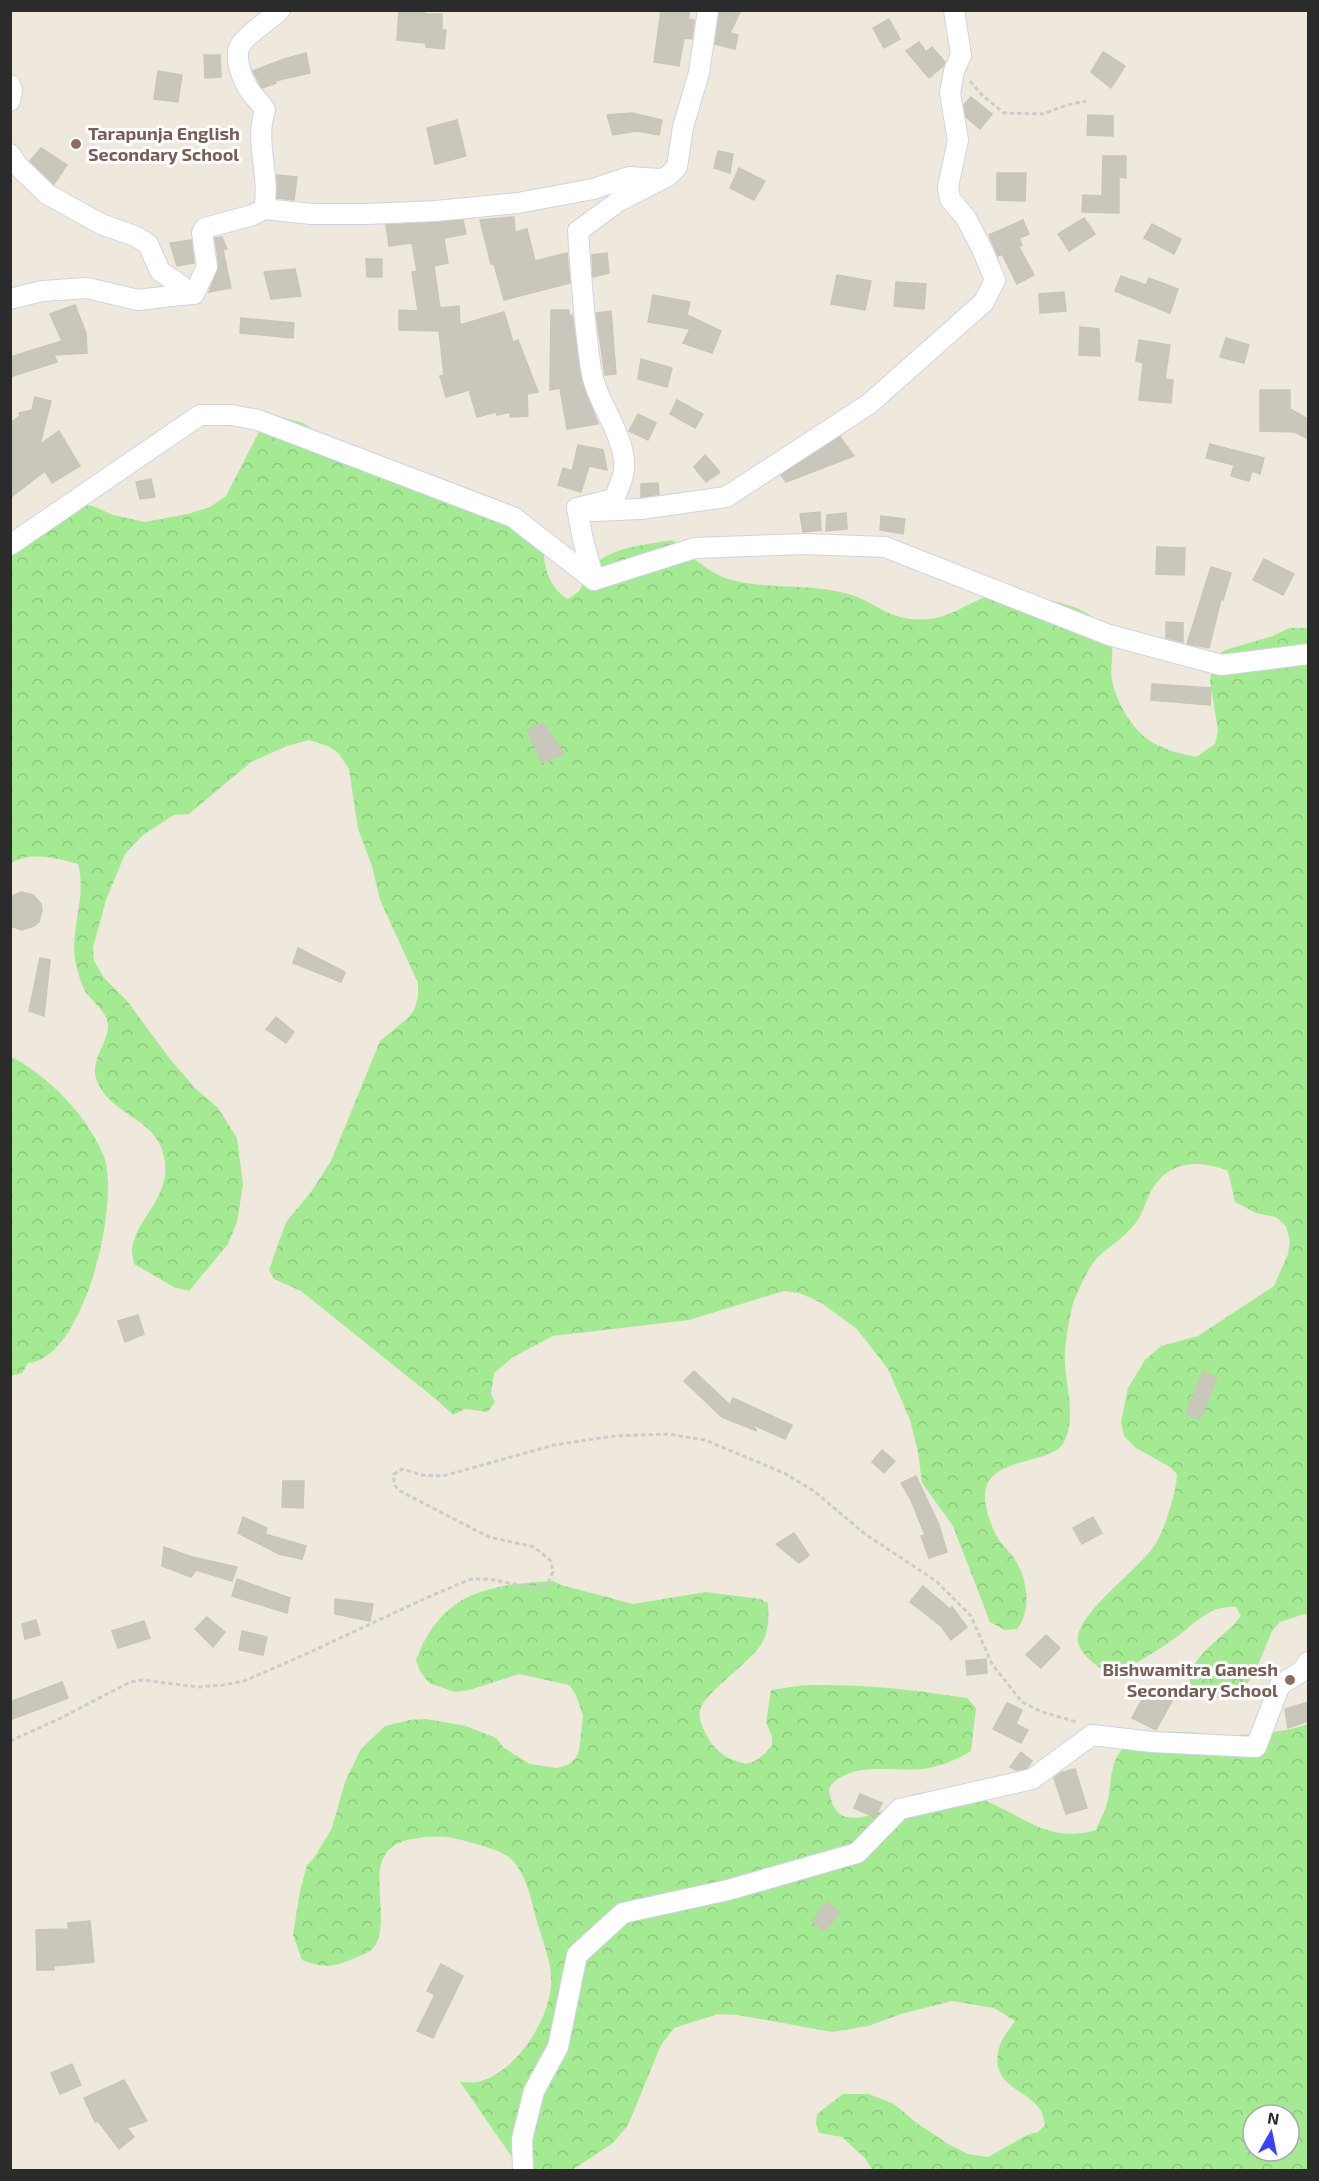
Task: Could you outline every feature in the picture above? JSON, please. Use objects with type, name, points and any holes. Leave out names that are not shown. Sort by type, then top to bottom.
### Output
[{"type":"street","points":[[264,209],[267,184],[261,147],[261,123],[265,110],[261,102],[250,93],[241,76],[238,53],[241,44],[280,10]]},
{"type":"street","points":[[577,508],[614,499],[622,481],[624,460],[616,432],[601,402],[591,369],[578,231],[619,201],[662,179],[677,167],[683,127],[699,73],[708,10]]},
{"type":"street","points":[[577,508],[593,511],[641,509],[726,497],[869,404],[984,302],[995,280],[966,218],[950,199],[948,187],[958,140],[950,93],[954,71],[961,55],[954,10]]},
{"type":"street","points":[[10,85],[10,101]]},
{"type":"street","points":[[10,153],[18,166],[47,194],[100,224],[135,236],[148,244],[160,271],[183,287],[180,295]]},
{"type":"street","points":[[10,298],[42,291],[87,288],[138,300],[194,294],[207,267],[202,233],[206,228],[254,215],[264,209],[312,214],[426,212],[518,203],[592,189],[629,177],[662,179]]},
{"type":"street","points":[[10,545],[200,415],[231,415],[258,420],[513,517],[594,580]]},
{"type":"street","points":[[577,508],[594,580]]},
{"type":"street","points":[[594,580],[695,548],[805,544],[885,547],[1109,635],[1221,665],[1308,654]]},
{"type":"street","points":[[523,2170],[522,2139],[534,2091],[558,2047],[578,1955],[623,1913],[728,1890],[857,1853],[900,1809],[1032,1779],[1092,1735],[1152,1742],[1256,1747],[1280,1685],[1302,1671],[1308,1662]]},
{"type":"path","points":[[968,78],[982,95],[1004,113],[1043,114],[1086,101]]},
{"type":"path","points":[[10,1741],[59,1719],[130,1682],[142,1680],[198,1687],[244,1681],[471,1579],[489,1579],[534,1588],[547,1585],[553,1572],[551,1561],[534,1547],[489,1537],[442,1514],[398,1490],[394,1484],[394,1474],[402,1469],[422,1475],[443,1476],[554,1445],[614,1436],[668,1434],[705,1440],[784,1473],[814,1491],[866,1534],[936,1581],[971,1616],[992,1664],[1022,1702],[1042,1712],[1074,1720],[1092,1735]]},
{"type":"green space","points":[[277,416],[303,423],[318,433],[496,502],[544,553],[546,567],[553,585],[568,599],[580,589],[597,562],[606,556],[627,548],[672,540],[706,567],[728,579],[845,593],[904,618],[938,618],[986,597],[1001,593],[1034,597],[1074,607],[1087,613],[1108,634],[1112,648],[1111,676],[1114,689],[1122,708],[1134,726],[1157,745],[1196,757],[1215,744],[1218,731],[1210,680],[1215,657],[1225,650],[1273,636],[1289,628],[1308,628],[1308,1615],[1304,1614],[1280,1622],[1272,1631],[1258,1665],[1246,1686],[1229,1700],[1191,1694],[1190,1681],[1192,1669],[1198,1659],[1241,1616],[1236,1607],[1217,1609],[1209,1613],[1149,1656],[1109,1675],[1086,1656],[1078,1642],[1086,1618],[1156,1543],[1167,1519],[1175,1489],[1177,1474],[1170,1467],[1136,1448],[1124,1436],[1121,1422],[1128,1388],[1145,1360],[1161,1346],[1198,1336],[1274,1286],[1288,1254],[1290,1241],[1286,1226],[1276,1217],[1256,1213],[1235,1202],[1228,1171],[1194,1164],[1174,1168],[1165,1174],[1150,1193],[1134,1225],[1094,1262],[1072,1307],[1065,1346],[1070,1420],[1064,1442],[1057,1450],[1046,1455],[1006,1467],[995,1474],[988,1484],[985,1497],[989,1519],[999,1540],[1016,1562],[1026,1589],[1024,1615],[1017,1629],[1005,1630],[990,1622],[953,1526],[922,1483],[918,1452],[910,1420],[888,1369],[857,1329],[820,1302],[799,1293],[784,1291],[689,1320],[553,1336],[513,1357],[494,1373],[491,1394],[495,1402],[488,1412],[465,1409],[453,1415],[301,1291],[274,1279],[269,1270],[286,1222],[311,1192],[331,1161],[380,1041],[408,1018],[414,1010],[418,997],[418,983],[380,900],[372,866],[358,829],[349,769],[339,754],[330,747],[309,740],[287,746],[251,762],[189,814],[174,815],[143,835],[125,854],[106,900],[93,947],[94,961],[104,978],[127,1001],[170,1059],[196,1089],[218,1108],[237,1138],[243,1184],[237,1222],[228,1244],[189,1291],[174,1287],[134,1264],[132,1251],[134,1239],[162,1188],[165,1162],[161,1147],[154,1136],[145,1126],[113,1103],[97,1081],[96,1061],[107,1035],[108,1023],[84,988],[75,955],[74,942],[81,890],[78,864],[35,856],[11,863],[11,536],[73,503],[93,506],[113,515],[145,522],[188,514],[210,507],[226,496],[261,428]]},
{"type":"green space","points":[[10,1056],[52,1085],[76,1111],[103,1154],[108,1176],[102,1239],[94,1274],[81,1307],[66,1335],[48,1355],[28,1363],[22,1373],[11,1376]]},
{"type":"green space","points":[[553,1581],[633,1604],[706,1592],[760,1599],[768,1603],[767,1628],[762,1643],[710,1695],[700,1710],[701,1723],[713,1745],[726,1756],[742,1763],[755,1761],[772,1746],[772,1736],[766,1722],[771,1690],[808,1685],[852,1685],[967,1698],[976,1708],[971,1751],[948,1763],[928,1768],[860,1770],[838,1779],[829,1788],[832,1802],[837,1811],[853,1818],[884,1810],[912,1795],[936,1792],[983,1800],[1052,1832],[1065,1834],[1096,1830],[1107,1804],[1115,1760],[1128,1744],[1141,1737],[1172,1732],[1254,1734],[1282,1731],[1308,1724],[1308,2170],[872,2170],[865,2158],[842,2137],[819,2133],[816,2124],[817,2114],[843,2094],[869,2094],[894,2104],[918,2124],[968,2154],[988,2157],[1027,2135],[1038,2132],[1045,2125],[1041,2111],[1026,2096],[1010,2085],[999,2070],[997,2059],[1000,2045],[1015,2021],[994,2008],[952,2001],[901,2014],[868,2026],[832,2032],[738,2015],[718,2014],[674,2028],[661,2045],[628,2125],[613,2143],[572,2170],[521,2170],[460,2082],[478,2082],[506,2067],[530,2040],[540,2024],[546,2007],[551,1976],[549,1962],[530,1894],[515,1863],[499,1852],[449,1837],[412,1839],[395,1845],[385,1855],[380,1867],[380,1930],[372,1950],[344,1963],[314,1964],[302,1960],[293,1935],[307,1865],[314,1858],[332,1828],[345,1782],[361,1749],[385,1726],[426,1719],[466,1726],[496,1738],[504,1748],[530,1764],[557,1768],[568,1765],[575,1759],[579,1751],[583,1716],[576,1695],[569,1685],[519,1674],[469,1690],[455,1692],[429,1683],[420,1671],[416,1660],[427,1637],[453,1606],[487,1590],[507,1585]]},
{"type":"building","points":[[399,10],[425,10],[425,14],[442,14],[442,30],[446,30],[444,49],[426,47],[426,43],[397,40]]},
{"type":"building","points":[[661,10],[690,10],[688,19],[694,20],[692,39],[684,38],[679,66],[654,62]]},
{"type":"building","points":[[720,10],[741,10],[730,33],[738,35],[735,49],[715,44]]},
{"type":"building","points":[[889,19],[900,39],[884,48],[873,28]]},
{"type":"building","points":[[919,42],[926,52],[932,47],[945,62],[929,78],[906,51]]},
{"type":"building","points":[[1103,52],[1125,66],[1111,88],[1091,72]]},
{"type":"building","points":[[306,53],[310,73],[275,81],[276,83],[262,88],[253,71]]},
{"type":"building","points":[[204,55],[220,55],[221,77],[205,78]]},
{"type":"building","points":[[158,71],[182,75],[178,102],[154,99]]},
{"type":"building","points":[[971,97],[992,114],[980,129],[966,117],[964,105]]},
{"type":"building","points":[[632,113],[662,120],[659,135],[637,131],[613,135],[607,115]]},
{"type":"building","points":[[1088,115],[1113,116],[1113,136],[1087,135]]},
{"type":"building","points":[[457,120],[466,156],[435,164],[427,128]]},
{"type":"building","points":[[41,148],[67,165],[54,184],[30,161]]},
{"type":"building","points":[[718,151],[733,154],[730,173],[714,168]]},
{"type":"building","points":[[1103,156],[1126,156],[1126,178],[1119,177],[1119,213],[1082,212],[1083,195],[1102,196]]},
{"type":"building","points":[[739,168],[765,181],[754,200],[730,188]]},
{"type":"building","points":[[997,173],[1026,173],[1025,201],[997,200]]},
{"type":"building","points":[[277,175],[297,177],[294,200],[277,198]]},
{"type":"building","points":[[514,217],[515,232],[527,229],[535,261],[567,253],[570,283],[504,300],[494,264],[491,264],[480,220]]},
{"type":"building","points":[[1084,218],[1095,234],[1069,251],[1058,234]]},
{"type":"building","points":[[463,220],[466,234],[444,238],[448,263],[434,266],[440,308],[459,306],[460,325],[504,312],[513,342],[518,340],[538,392],[527,394],[528,416],[510,417],[510,412],[497,415],[496,412],[477,417],[469,390],[446,397],[440,376],[444,375],[439,331],[399,330],[399,310],[418,311],[412,272],[417,271],[412,243],[389,246],[386,225]]},
{"type":"building","points":[[1023,220],[1029,234],[1019,238],[1022,245],[1019,247],[1034,275],[1017,284],[1002,254],[998,256],[989,235]]},
{"type":"building","points":[[1152,224],[1181,239],[1174,254],[1144,238]]},
{"type":"building","points":[[222,237],[227,249],[223,250],[231,288],[209,292],[219,266],[215,238]]},
{"type":"building","points":[[191,240],[194,263],[177,266],[170,243]]},
{"type":"building","points":[[607,253],[609,273],[593,277],[592,255]]},
{"type":"building","points":[[366,259],[382,259],[382,277],[367,277]]},
{"type":"building","points":[[295,269],[301,296],[271,299],[264,272]]},
{"type":"building","points":[[837,275],[871,281],[865,310],[831,304]]},
{"type":"building","points":[[1121,276],[1146,285],[1149,278],[1178,289],[1170,313],[1115,291]]},
{"type":"building","points":[[896,282],[926,284],[924,309],[894,306]]},
{"type":"building","points":[[1064,292],[1066,311],[1040,313],[1039,294]]},
{"type":"building","points":[[653,295],[690,302],[687,315],[721,331],[712,353],[683,343],[690,329],[648,322]]},
{"type":"building","points":[[75,305],[86,333],[87,353],[54,355],[57,362],[10,377],[10,357],[62,341],[50,314]]},
{"type":"building","points":[[551,310],[569,310],[569,316],[572,315],[582,383],[598,424],[567,429],[560,388],[550,390]]},
{"type":"building","points":[[611,311],[616,374],[605,375],[596,313]]},
{"type":"building","points":[[241,318],[294,323],[293,338],[240,333]]},
{"type":"building","points":[[1080,327],[1099,329],[1100,356],[1079,355]]},
{"type":"building","points":[[1226,338],[1249,345],[1244,363],[1220,357]]},
{"type":"building","points":[[1139,340],[1170,345],[1165,379],[1173,380],[1171,403],[1139,400],[1143,363],[1136,361]]},
{"type":"building","points":[[641,359],[672,368],[667,387],[638,379]]},
{"type":"building","points":[[1260,390],[1290,390],[1290,409],[1308,419],[1308,439],[1295,432],[1260,431]]},
{"type":"building","points":[[35,397],[51,401],[40,444],[59,431],[80,466],[52,483],[45,471],[10,498],[10,423],[20,416],[19,413],[32,410]]},
{"type":"building","points":[[677,400],[703,414],[695,428],[670,414]]},
{"type":"building","points":[[638,414],[656,423],[648,440],[629,431]]},
{"type":"building","points":[[840,437],[854,456],[786,482],[781,475]]},
{"type":"building","points":[[1210,444],[1264,458],[1260,474],[1252,471],[1249,481],[1231,476],[1234,465],[1206,458]]},
{"type":"building","points":[[578,445],[603,450],[607,470],[589,466],[581,492],[558,485],[563,468],[572,471]]},
{"type":"building","points":[[705,455],[720,472],[706,482],[694,467]]},
{"type":"building","points":[[151,479],[155,497],[140,499],[136,482]]},
{"type":"building","points":[[658,483],[659,494],[641,497],[641,484]]},
{"type":"building","points":[[820,512],[821,530],[803,532],[800,514]]},
{"type":"building","points":[[846,513],[847,529],[826,531],[827,515]]},
{"type":"building","points":[[881,516],[905,519],[903,534],[880,530]]},
{"type":"building","points":[[1157,547],[1185,548],[1184,575],[1156,574]]},
{"type":"building","points":[[1264,559],[1294,574],[1283,595],[1253,580]]},
{"type":"building","points":[[1211,567],[1231,573],[1223,600],[1221,599],[1209,648],[1187,644]]},
{"type":"building","points":[[1166,622],[1183,623],[1183,642],[1166,638]]},
{"type":"building","points":[[1152,684],[1211,688],[1210,705],[1151,700]]},
{"type":"building","points":[[543,723],[564,754],[542,763],[527,730]]},
{"type":"building","points":[[21,892],[33,895],[41,904],[42,910],[39,922],[22,930],[10,926],[10,897]]},
{"type":"building","points":[[298,948],[345,972],[341,982],[293,963]]},
{"type":"building","points":[[40,958],[50,960],[44,1016],[29,1011]]},
{"type":"building","points":[[276,1017],[294,1032],[286,1043],[266,1029]]},
{"type":"building","points":[[138,1315],[144,1334],[125,1342],[118,1321]]},
{"type":"building","points":[[694,1371],[730,1405],[733,1398],[792,1425],[785,1439],[751,1424],[757,1431],[722,1417],[684,1381]]},
{"type":"building","points":[[1203,1372],[1217,1378],[1200,1419],[1186,1413]]},
{"type":"building","points":[[882,1450],[895,1461],[884,1473],[872,1462]]},
{"type":"building","points":[[916,1476],[939,1525],[947,1552],[929,1558],[921,1536],[925,1535],[911,1500],[901,1483]]},
{"type":"building","points":[[283,1481],[304,1481],[303,1508],[282,1507]]},
{"type":"building","points":[[243,1517],[267,1528],[265,1534],[306,1546],[302,1559],[279,1554],[238,1533]]},
{"type":"building","points":[[1093,1517],[1102,1533],[1082,1544],[1073,1528]]},
{"type":"building","points":[[794,1533],[809,1555],[799,1563],[776,1544]]},
{"type":"building","points":[[164,1547],[192,1557],[237,1567],[232,1581],[196,1570],[191,1577],[162,1566]]},
{"type":"building","points":[[237,1579],[290,1598],[287,1613],[232,1596]]},
{"type":"building","points":[[923,1586],[950,1609],[952,1607],[967,1627],[951,1640],[941,1626],[910,1602]]},
{"type":"building","points":[[335,1599],[373,1604],[370,1621],[335,1614]]},
{"type":"building","points":[[207,1617],[225,1632],[213,1647],[195,1629]]},
{"type":"building","points":[[36,1620],[40,1635],[25,1639],[22,1624]]},
{"type":"building","points":[[144,1621],[150,1638],[118,1648],[112,1631]]},
{"type":"building","points":[[242,1631],[267,1637],[263,1655],[239,1650]]},
{"type":"building","points":[[1046,1635],[1060,1648],[1041,1668],[1026,1655]]},
{"type":"building","points":[[986,1659],[987,1673],[967,1675],[966,1661]]},
{"type":"building","points":[[62,1682],[68,1698],[10,1720],[10,1702]]},
{"type":"building","points":[[1148,1688],[1172,1701],[1156,1730],[1132,1718]]},
{"type":"building","points":[[1308,1702],[1308,1721],[1288,1728],[1285,1709]]},
{"type":"building","points":[[1007,1703],[1022,1710],[1016,1724],[1028,1730],[1021,1743],[993,1729]]},
{"type":"building","points":[[1021,1752],[1032,1761],[1027,1768],[1016,1770],[1010,1767]]},
{"type":"building","points":[[1075,1769],[1087,1808],[1066,1814],[1054,1778],[1060,1773]]},
{"type":"building","points":[[860,1794],[882,1803],[875,1817],[854,1808]]},
{"type":"building","points":[[827,1902],[840,1912],[825,1931],[812,1921]]},
{"type":"building","points":[[90,1921],[94,1962],[54,1966],[54,1970],[37,1970],[36,1930],[68,1929],[68,1923]]},
{"type":"building","points":[[441,1964],[463,1976],[433,2038],[417,2031],[435,1995],[427,1991]]},
{"type":"building","points":[[72,2064],[81,2085],[60,2094],[51,2073]]},
{"type":"building","points":[[124,2080],[147,2121],[127,2128],[134,2137],[119,2149],[98,2121],[95,2122],[84,2098]]},
{"type":"place","name":"Tarapunja English Secondary School","points":[[76,144]]},
{"type":"place","name":"Bishwamitra Ganesh Secondary School","points":[[1290,1680]]}]
